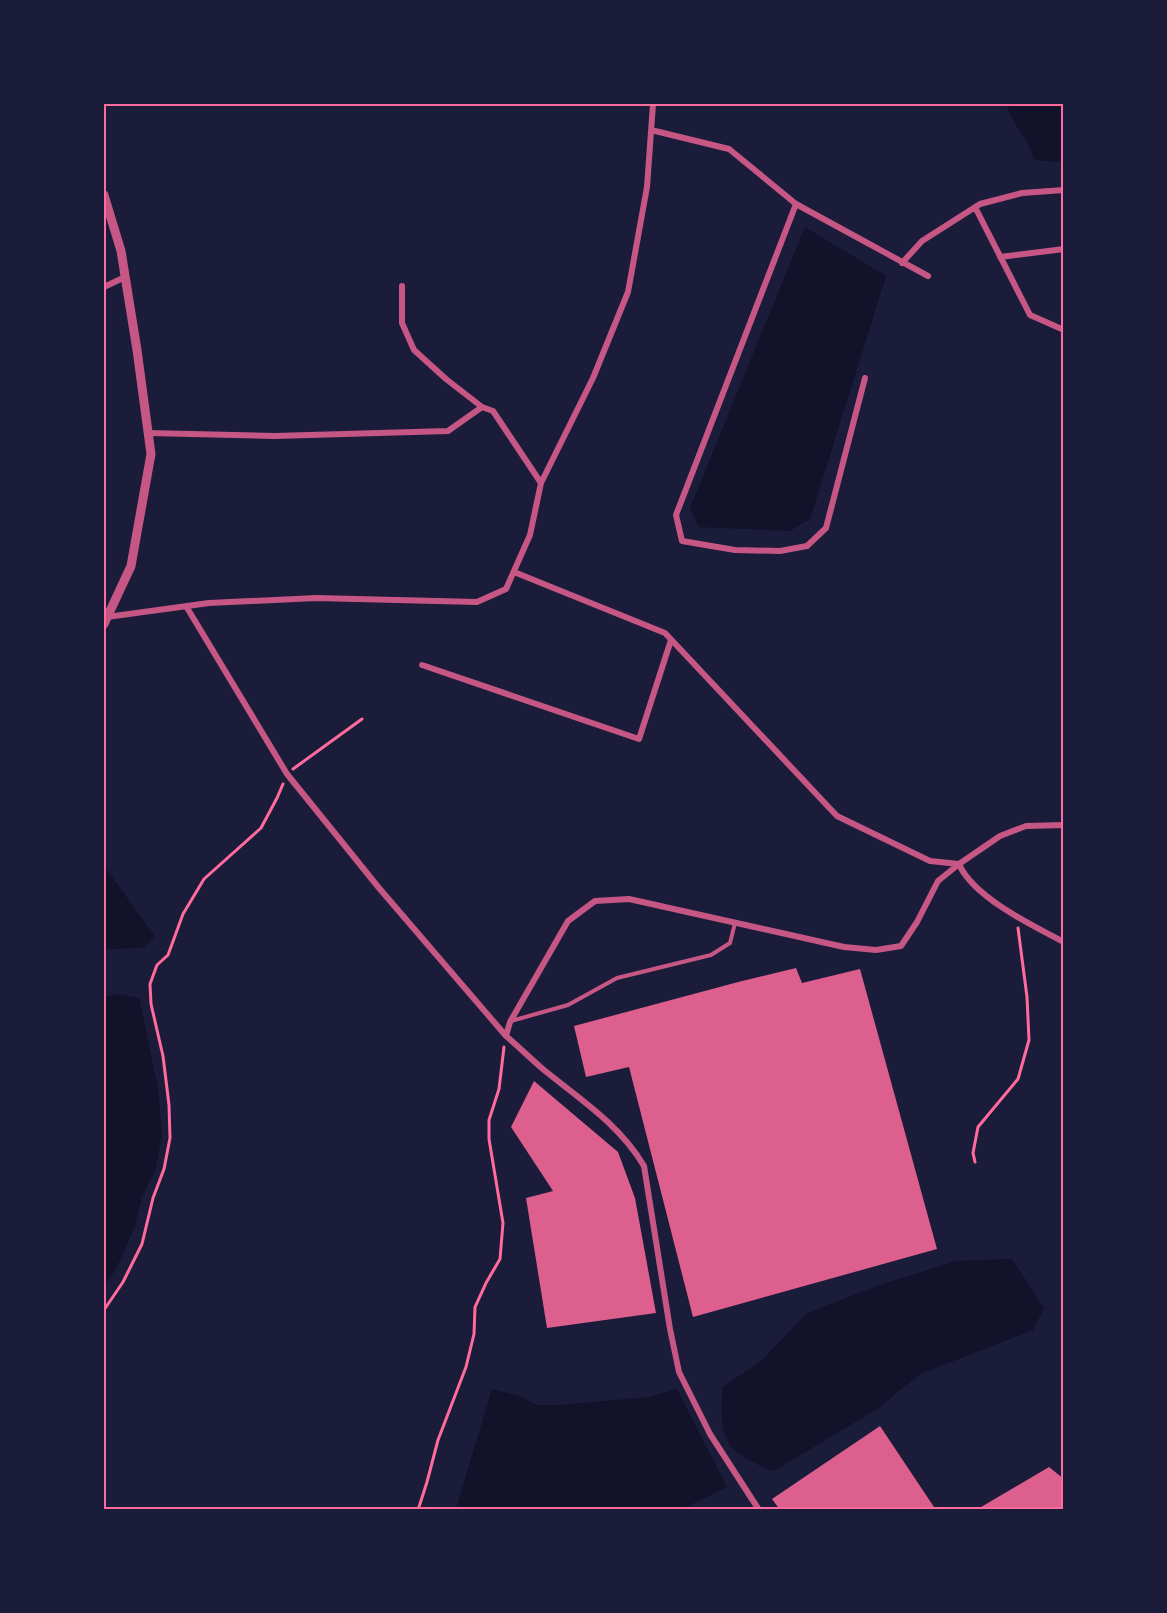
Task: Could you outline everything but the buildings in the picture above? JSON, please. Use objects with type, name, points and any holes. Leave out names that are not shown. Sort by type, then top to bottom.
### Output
[{"type":"street","points":[[105,621],[209,603],[316,598],[477,602],[506,589],[530,535],[541,483],[593,378],[628,292],[647,187],[652,104]]},
{"type":"street","points":[[651,130],[729,149],[796,204],[928,276]]},
{"type":"street","points":[[902,263],[922,241],[980,204],[1022,193],[1064,190]]},
{"type":"street","points":[[104,195],[121,251],[151,454],[131,566],[105,621]]},
{"type":"street","points":[[796,204],[675,515],[682,541],[735,550],[780,551],[807,546],[826,528],[865,378]]},
{"type":"street","points":[[975,207],[1030,315],[1064,330]]},
{"type":"street","points":[[1000,257],[1064,249]]},
{"type":"street","points":[[104,287],[125,277]]},
{"type":"street","points":[[402,286],[402,323],[414,350],[482,407],[493,411],[541,483]]},
{"type":"street","points":[[148,433],[275,436],[448,431],[482,407]]},
{"type":"street","points":[[514,572],[665,633],[837,816],[930,861],[959,864]]},
{"type":"street","points":[[186,606],[287,774],[379,888],[506,1036],[544,1070],[594,1109],[633,1147],[644,1166],[679,1372],[710,1434],[759,1509]]},
{"type":"street","points":[[422,665],[639,739],[671,640]]},
{"type":"street","points":[[506,1036],[510,1022],[568,921],[595,901],[629,899],[844,947],[876,950],[901,946],[917,922],[938,882],[959,864],[1000,836],[1026,826],[1064,825]]},
{"type":"street","points":[[959,864],[963,874],[1004,910],[1064,942]]},
{"type":"lane","points":[[510,1022],[568,1005],[617,978],[711,955],[730,943],[735,923]]},
{"type":"path","points":[[104,1310],[123,1282],[142,1244],[153,1198],[164,1169],[170,1138],[169,1105],[163,1056],[151,1004],[150,984],[157,965],[168,955],[186,908],[204,879],[261,828],[287,774],[362,719]]},
{"type":"path","points":[[975,1162],[973,1153],[978,1127],[1018,1079],[1029,1040],[1027,997],[1016,917]]},
{"type":"path","points":[[418,1509],[428,1482],[438,1440],[466,1367],[474,1334],[476,1307],[500,1259],[503,1223],[489,1139],[489,1120],[499,1089],[506,1036]]},
{"type":"shaded area","points":[[1007,104],[1063,104],[1063,162],[1034,160],[1029,145],[1012,119]]},
{"type":"shaded area","points":[[805,227],[886,276],[810,519],[790,531],[699,527],[690,508]]},
{"type":"shaded area","points":[[104,866],[155,936],[143,948],[104,949]]},
{"type":"shaded area","points":[[116,994],[139,998],[158,1088],[162,1136],[155,1171],[142,1197],[135,1226],[116,1269],[104,1286],[104,997]]},
{"type":"shaded area","points":[[1012,1259],[1044,1308],[1033,1330],[920,1374],[877,1409],[774,1471],[756,1464],[729,1444],[723,1424],[723,1387],[761,1361],[807,1313],[883,1284],[956,1261]]},
{"type":"shaded area","points":[[492,1389],[520,1396],[536,1405],[560,1405],[649,1397],[677,1389],[727,1487],[682,1509],[456,1509]]}]
